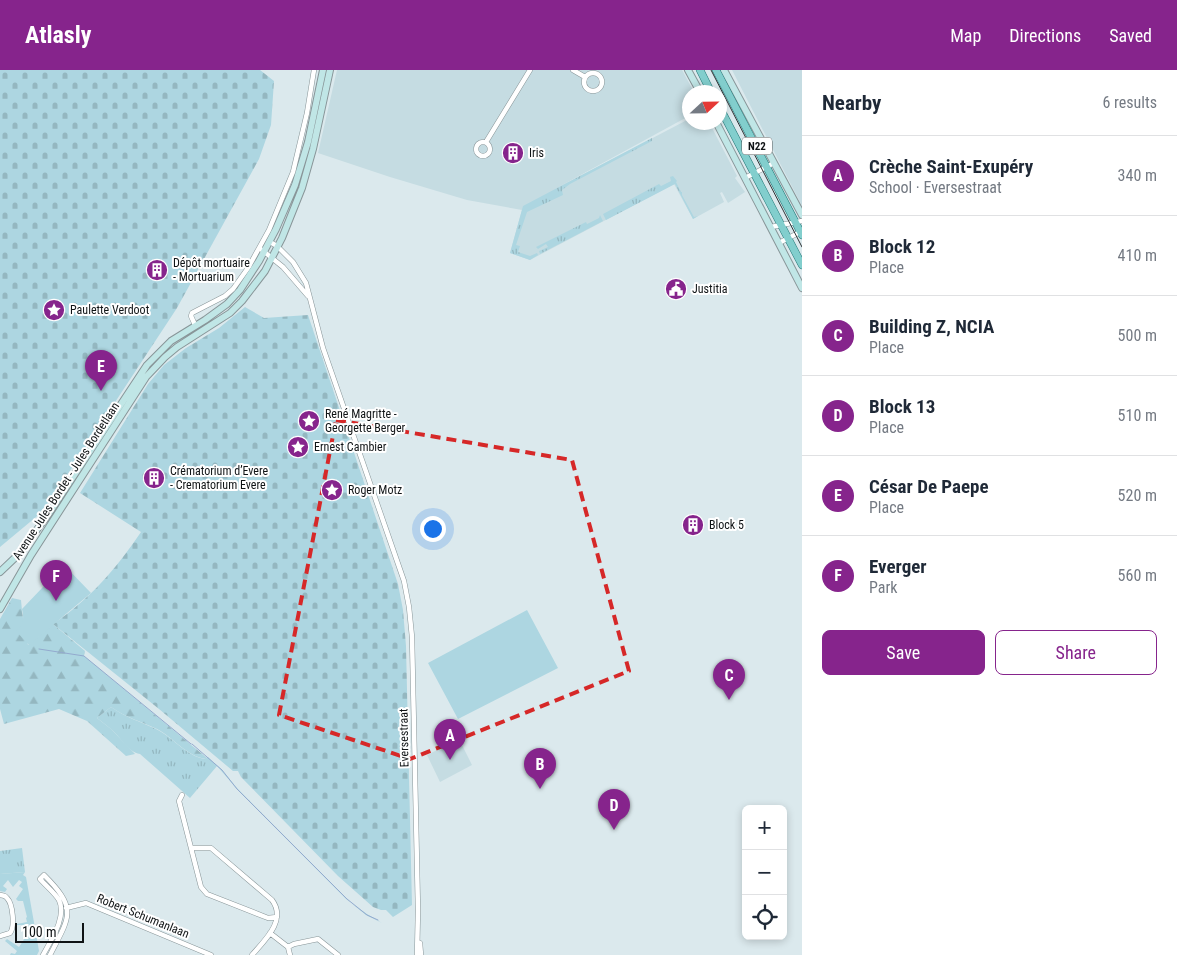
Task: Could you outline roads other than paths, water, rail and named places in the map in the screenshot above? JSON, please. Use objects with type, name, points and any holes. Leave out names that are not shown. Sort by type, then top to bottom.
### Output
[{"type":"main road","name":"Avenue Jules Bordet - Jules Bordetlaan","points":[[0,572],[20,553],[49,513],[147,365],[171,341],[216,312],[234,297],[246,282],[261,250],[270,242],[286,210],[301,165],[323,70]]},
{"type":"main road","name":"Avenue Jules Bordet - Jules Bordetlaan","points":[[0,609],[25,565],[146,378],[165,357],[225,317],[242,301],[259,280],[272,257],[302,188],[313,149],[330,70]]},
{"type":"main road","points":[[688,70],[696,85]]},
{"type":"main road","points":[[700,70],[708,85]]},
{"type":"main road","name":"N22","points":[[716,70],[771,165],[799,222],[802,233]]},
{"type":"main road","points":[[724,70],[771,165],[802,215]]},
{"type":"main road","name":"N22","points":[[727,121],[788,239]]},
{"type":"main road","points":[[720,130],[802,288]]},
{"type":"main road","points":[[766,218],[770,204]]},
{"type":"main road","points":[[788,239],[802,265]]},
{"type":"main road","points":[[795,274],[802,278]]},
{"type":"main road","points":[[195,326],[199,333]]},
{"type":"street","name":"Avenue Jules Bordet - Jules Bordetlaan","points":[[195,326],[191,316],[192,313],[225,296],[241,279],[261,250],[293,172],[307,113],[314,70]]},
{"type":"street","points":[[486,142],[530,70]]},
{"type":"street","points":[[573,70],[585,78]]},
{"type":"street","points":[[590,73],[598,74],[602,81],[600,89],[595,92],[589,91],[584,84],[585,78],[590,73]]},
{"type":"street","points":[[744,178],[771,165]]},
{"type":"street","points":[[771,227],[799,222]]},
{"type":"street","points":[[779,243],[802,233]]},
{"type":"street","name":"Eversestraat","points":[[270,242],[277,246],[293,262],[302,275],[323,348],[406,589],[411,627],[417,955]]},
{"type":"street","points":[[261,250],[272,257],[294,278],[310,300]]},
{"type":"street","points":[[182,794],[179,801],[200,887],[207,894],[268,918],[277,917]]},
{"type":"street","points":[[191,848],[210,848],[272,900],[276,906],[276,925],[252,955]]},
{"type":"street","points":[[42,877],[58,899],[67,917],[64,928],[50,955]]},
{"type":"street","points":[[0,895],[5,896],[9,901],[14,926],[11,932],[1,937]]},
{"type":"street","name":"Robert Schumanlaan","points":[[64,909],[80,904],[90,905],[211,955]]},
{"type":"street","points":[[43,955],[64,909]]},
{"type":"street","points":[[270,933],[288,947],[290,955]]},
{"type":"street","name":"Eversestraat","points":[[418,934],[421,955]]},
{"type":"street","points":[[288,947],[318,939],[338,955]]},
{"type":"waterway","points":[[39,649],[84,656],[191,744]]},
{"type":"waterway","points":[[192,744],[222,770],[237,789],[347,899],[367,915],[378,920]]},
{"type":"tram line","points":[[711,70],[802,247]]},
{"type":"place","name":"Iris","points":[[513,153]]},
{"type":"place","name":"Dépôt mortuaire - Mortuarium","points":[[157,270]]},
{"type":"place","name":"Justitia","points":[[676,289]]},
{"type":"place","name":"Paulette Verdoot","points":[[54,310]]},
{"type":"place","name":"César De Paepe","points":[[101,391]]},
{"type":"place","name":"René Magritte - Georgette Berger","points":[[309,421]]},
{"type":"place","name":"Ernest Cambier","points":[[298,447]]},
{"type":"place","name":"Crématorium d’Evere - Crematorium Evere","points":[[154,478]]},
{"type":"place","name":"Roger Motz","points":[[332,490]]},
{"type":"place","name":"Block 5","points":[[693,525]]},
{"type":"place","name":"Everger","points":[[56,601]]},
{"type":"place","name":"Building Z, NCIA","points":[[729,700]]},
{"type":"place","name":"Crèche Saint-Exupéry","points":[[450,760]]},
{"type":"place","name":"Block 12","points":[[540,789]]},
{"type":"place","name":"Block 13","points":[[614,830]]}]
